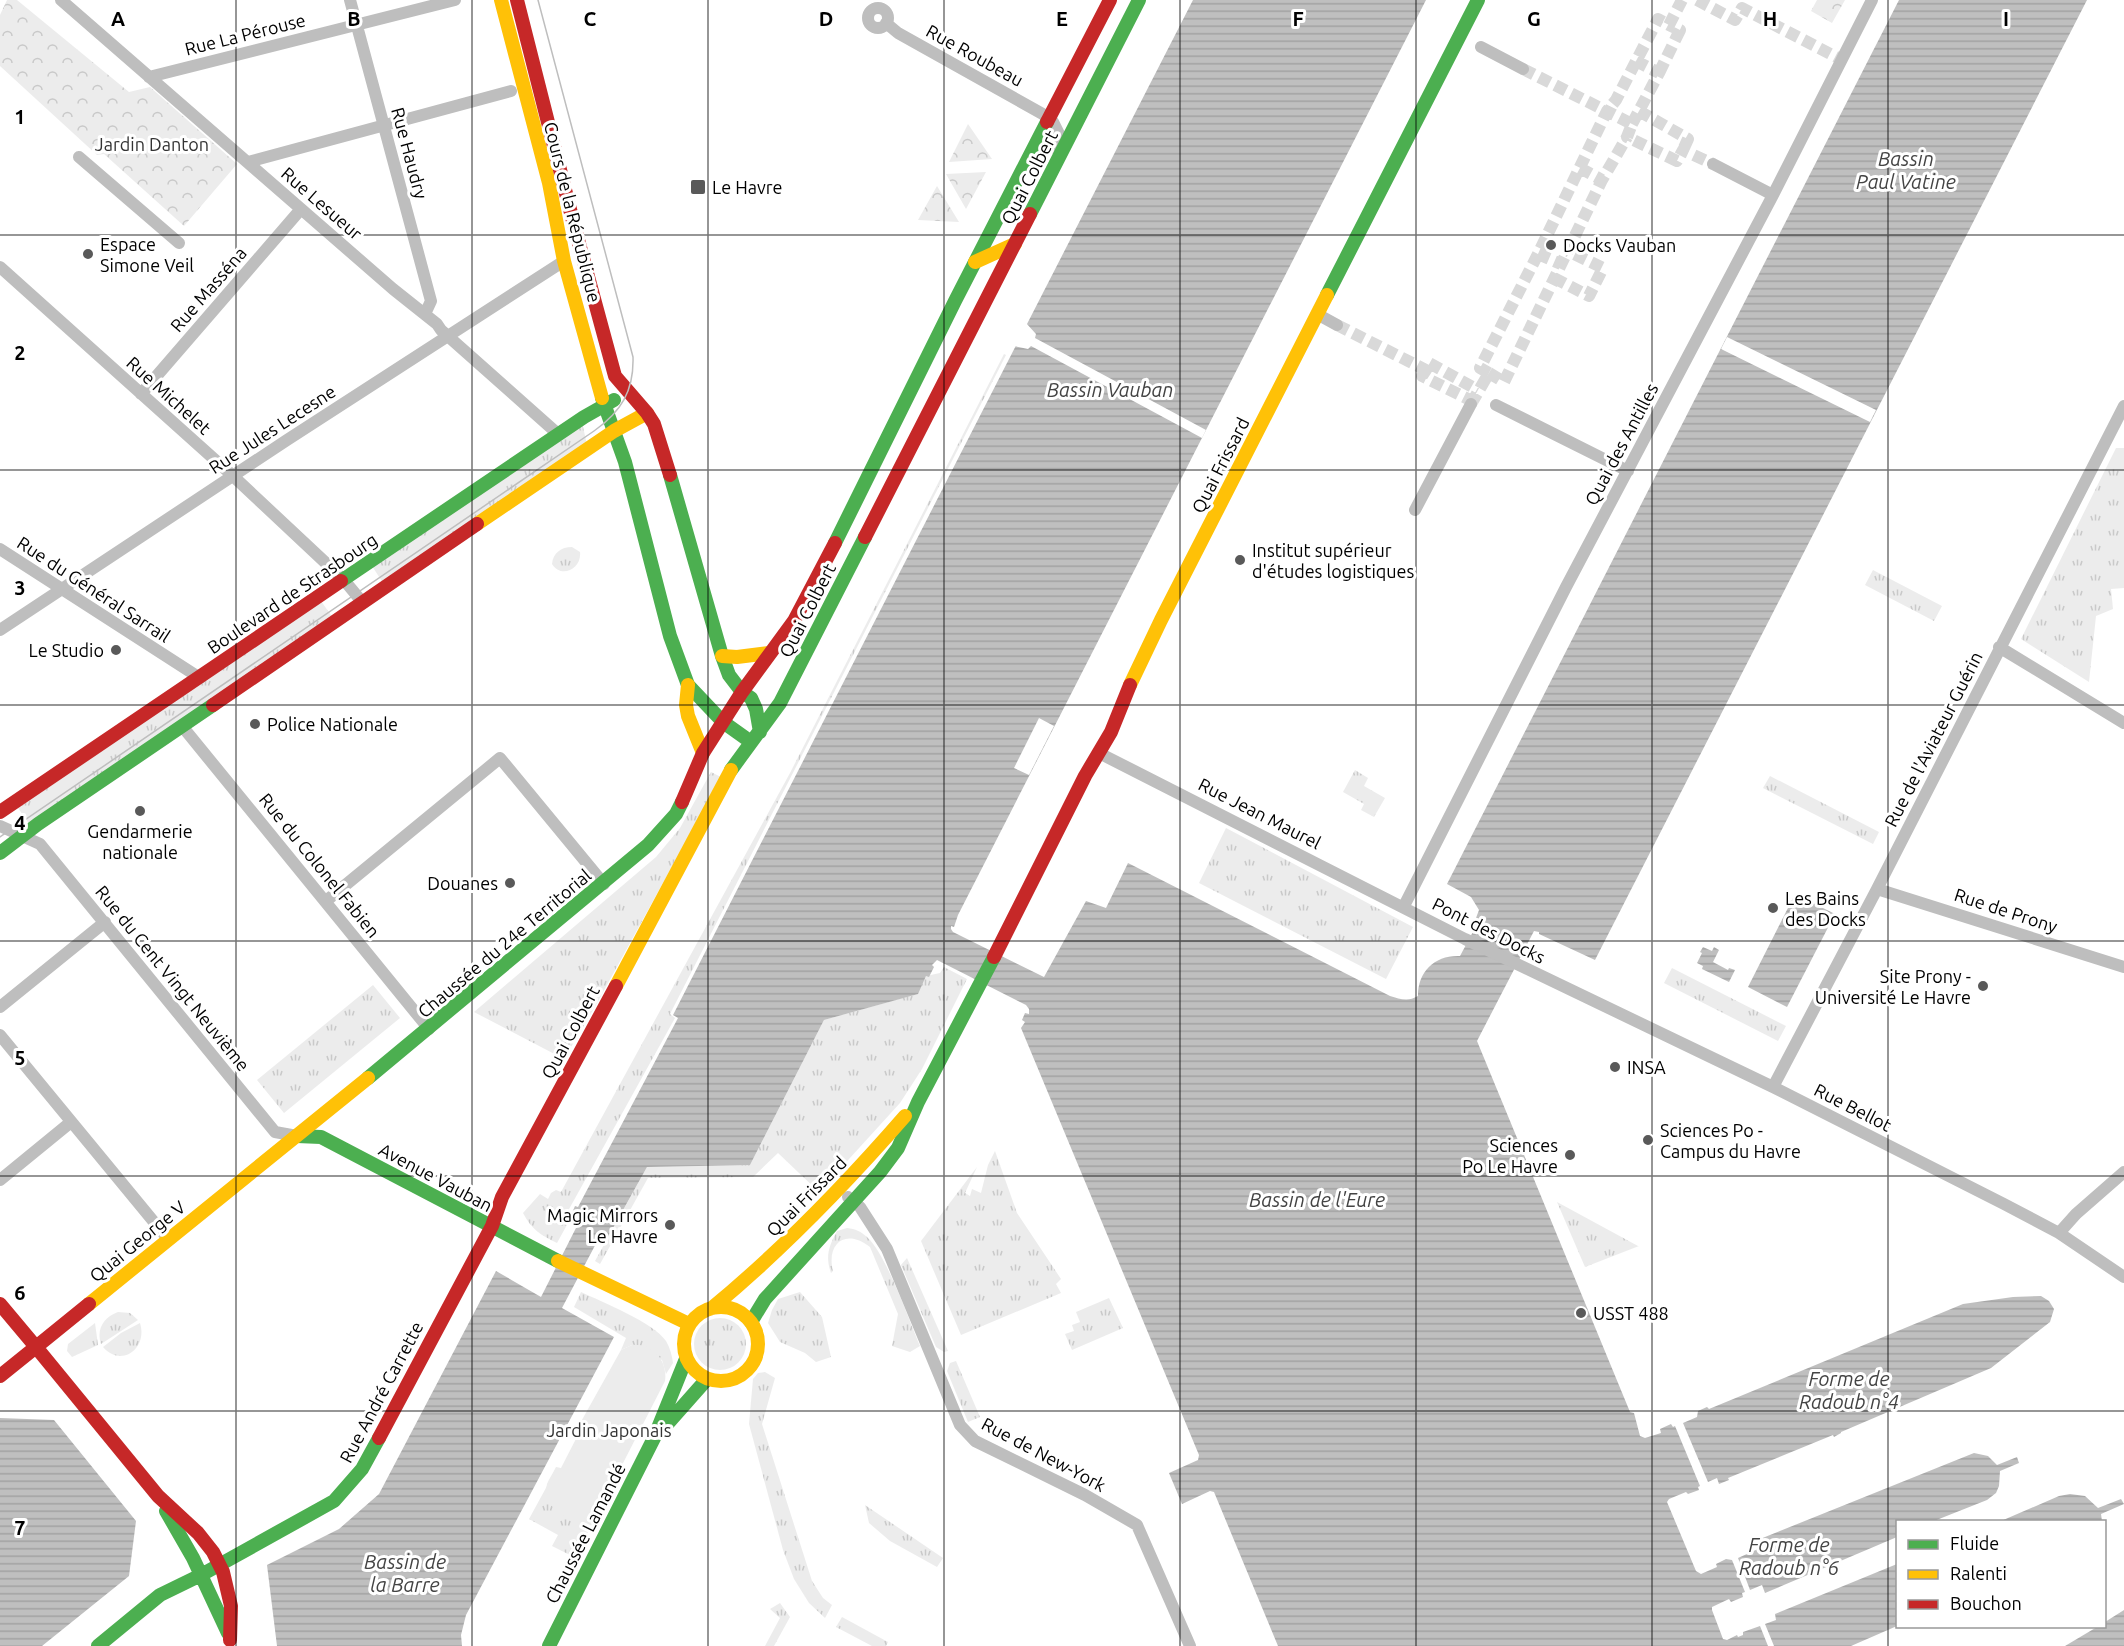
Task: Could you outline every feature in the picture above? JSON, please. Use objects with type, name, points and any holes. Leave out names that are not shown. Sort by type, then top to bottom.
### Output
[{"type":"main road","name":"Cours de la République","points":[[501,0],[549,183],[564,261],[604,404],[625,462],[670,636],[688,685]]},
{"type":"main road","name":"Cours de la République","points":[[517,0],[615,376],[654,424],[722,656]]},
{"type":"main road","name":"Quai Colbert","points":[[703,753],[742,692],[794,621],[816,582],[1048,117],[1110,0]]},
{"type":"main road","name":"Quai Colbert","points":[[492,1226],[502,1197],[732,768],[780,703],[1139,0]]},
{"type":"main road","name":"Quai Frissard","points":[[751,1322],[765,1299],[880,1172],[898,1148],[918,1102],[999,948],[1085,776],[1111,732],[1161,620],[1478,0]]},
{"type":"main road","points":[[975,262],[1015,244]]},
{"type":"main road","name":"Boulevard de Strasbourg","points":[[0,812],[558,434],[604,404],[629,394]]},
{"type":"main road","points":[[0,853],[614,431],[647,413]]},
{"type":"main road","points":[[688,685],[723,722],[755,737],[756,709],[751,698],[742,692],[729,675],[722,656],[737,657],[770,653]]},
{"type":"main road","points":[[688,685],[686,705],[688,716],[703,753]]},
{"type":"main road","name":"Chaussée du 24e Territorial","points":[[297,1136],[604,884],[648,845],[676,814],[703,753]]},
{"type":"main road","name":"Quai Frissard","points":[[712,1308],[739,1286],[840,1189],[918,1102]]},
{"type":"main road","name":"Avenue Vauban","points":[[297,1136],[321,1137],[585,1275],[689,1324]]},
{"type":"main road","name":"Quai George V","points":[[0,1376],[297,1136]]},
{"type":"main road","name":"Rue André Carrette","points":[[98,1646],[160,1595],[220,1565],[330,1504],[347,1488],[362,1469],[492,1226]]},
{"type":"main road","points":[[0,1304],[158,1496],[198,1533],[220,1565],[231,1606],[230,1643]]},
{"type":"main road","points":[[723,1307],[744,1314],[751,1322],[758,1338],[758,1347],[756,1357],[742,1375],[719,1382],[707,1379],[691,1368],[686,1359],[683,1341],[689,1324],[699,1314],[712,1308],[723,1307]]},
{"type":"main road","name":"Chaussée Lamandé","points":[[549,1646],[566,1608],[654,1438],[686,1359]]},
{"type":"main road","name":"Chaussée Lamandé","points":[[654,1438],[707,1379]]},
{"type":"main road","points":[[158,1496],[194,1558],[230,1643]]},
{"type":"street","name":"Rue Lesueur","points":[[61,0],[424,314],[558,434]]},
{"type":"street","name":"Rue Haudry","points":[[350,0],[431,301],[424,314]]},
{"type":"street","name":"Rue La Pérouse","points":[[149,77],[455,0]]},
{"type":"street","name":"Quai des Antilles","points":[[1404,906],[1872,0]]},
{"type":"street","points":[[880,4],[887,14],[886,23],[877,28],[869,22],[869,13],[880,4]]},
{"type":"street","name":"Rue Roubeau","points":[[886,23],[898,33],[1048,117]]},
{"type":"street","points":[[1481,47],[1523,69]]},
{"type":"street","points":[[248,162],[511,91]]},
{"type":"street","points":[[1048,117],[1060,136],[1052,153],[1049,166],[1050,177]]},
{"type":"street","points":[[79,157],[179,243]]},
{"type":"street","points":[[1713,164],[1773,195]]},
{"type":"street","name":"Rue Masséna","points":[[141,394],[302,209]]},
{"type":"street","name":"Rue Jules Lecesne","points":[[0,630],[564,261]]},
{"type":"street","name":"Rue Michelet","points":[[0,267],[233,476],[344,580],[363,603]]},
{"type":"street","points":[[1317,314],[1337,325]]},
{"type":"street","points":[[1415,510],[1471,404]]},
{"type":"street","points":[[1496,405],[1628,471]]},
{"type":"street","name":"Rue de l'Aviateur Guérin","points":[[1773,1087],[1877,889],[1999,647],[2119,429],[2124,406]]},
{"type":"street","name":"Rue du Général Sarrail","points":[[0,549],[200,678]]},
{"type":"street","points":[[1999,647],[2124,723]]},
{"type":"street","name":"Rue du Colonel Fabien","points":[[182,726],[429,1029]]},
{"type":"street","name":"Rue Jean Maurel","points":[[1099,753],[1404,906]]},
{"type":"street","points":[[326,901],[500,758],[604,884]]},
{"type":"street","name":"Rue du Cent Vingt Neuvième","points":[[0,826],[40,844],[274,1132],[297,1136]]},
{"type":"street","name":"Rue de Prony","points":[[1877,889],[2124,967]]},
{"type":"street","name":"Pont des Docks","points":[[1404,906],[1558,985]]},
{"type":"street","points":[[0,1006],[105,922]]},
{"type":"street","name":"Rue Bellot","points":[[1558,985],[1773,1087],[2059,1233],[2124,1277]]},
{"type":"street","points":[[0,1035],[168,1239]]},
{"type":"street","points":[[0,1180],[71,1122]]},
{"type":"street","points":[[2059,1233],[2076,1214],[2124,1172]]},
{"type":"street","name":"Rue de New-York","points":[[840,1189],[860,1207],[887,1249],[960,1425],[975,1441],[1085,1495],[1137,1525],[1190,1646]]},
{"type":"green space","name":"Jardin Danton","points":[[7,0],[17,0],[129,92],[150,87],[237,164],[184,226],[104,154],[97,155],[0,66],[0,15]]},
{"type":"green space","points":[[1817,0],[1845,0],[1832,23],[1811,11]]},
{"type":"green space","points":[[968,124],[992,159],[949,162]]},
{"type":"green space","points":[[986,172],[966,209],[946,174]]},
{"type":"green space","points":[[937,186],[959,222],[918,220]]},
{"type":"green space","points":[[1004,354],[1006,355],[670,1014],[675,1018],[563,1220],[568,1223],[557,1243],[533,1228],[523,1213],[540,1194],[548,1199],[556,1190],[561,1192],[790,773]]},
{"type":"green space","points":[[582,422],[587,445],[383,583],[372,566]]},
{"type":"green space","points":[[2116,448],[2124,448],[2124,588],[2111,589],[2113,609],[2096,616],[2089,682],[2021,639]]},
{"type":"green space","points":[[572,547],[580,552],[578,563],[570,570],[560,571],[552,564],[556,554],[561,549]]},
{"type":"green space","points":[[1873,570],[1942,606],[1934,621],[1865,585]]},
{"type":"green space","points":[[321,601],[333,618],[30,825],[18,808]]},
{"type":"green space","points":[[1355,770],[1368,778],[1364,786],[1385,798],[1374,817],[1361,810],[1364,804],[1343,792]]},
{"type":"green space","points":[[711,772],[721,777],[564,1059],[474,1012],[656,857],[680,828]]},
{"type":"green space","points":[[1770,776],[1879,832],[1873,844],[1763,788]]},
{"type":"green space","points":[[1226,828],[1413,927],[1386,979],[1199,883]]},
{"type":"green space","points":[[944,967],[967,979],[922,1069],[900,1103],[819,1192],[778,1153],[753,1177],[648,1178],[600,1264],[595,1261],[647,1167],[750,1165],[824,1020],[917,994],[926,976],[940,973]]},
{"type":"green space","points":[[1672,968],[1786,1026],[1778,1041],[1664,983]]},
{"type":"green space","points":[[373,985],[400,1018],[284,1113],[257,1080]]},
{"type":"green space","points":[[995,1151],[1017,1213],[1061,1279],[1056,1284],[1061,1293],[961,1335],[921,1241],[977,1167],[965,1193],[970,1196],[972,1189],[981,1193],[988,1165]]},
{"type":"green space","points":[[1557,1202],[1638,1246],[1639,1246],[1585,1267]]},
{"type":"green space","points":[[847,1228],[867,1237],[882,1258],[920,1346],[910,1352],[892,1346],[898,1314],[870,1247],[853,1239],[840,1241],[832,1253],[833,1271],[831,1273],[828,1261],[830,1246],[837,1231]]},
{"type":"green space","points":[[907,1258],[948,1351],[944,1352],[936,1347],[901,1265]]},
{"type":"green space","points":[[581,1292],[626,1313],[659,1334],[666,1341],[673,1360],[666,1374],[662,1360],[632,1345],[621,1350],[626,1338],[574,1307]]},
{"type":"green space","points":[[800,1292],[822,1317],[831,1357],[816,1362],[805,1353],[780,1342],[768,1323],[778,1299]]},
{"type":"green space","points":[[1109,1298],[1123,1328],[1072,1350],[1065,1334],[1074,1331],[1072,1325],[1080,1322],[1076,1312]]},
{"type":"green space","points":[[118,1312],[130,1313],[138,1320],[101,1344],[102,1324]]},
{"type":"green space","points":[[715,1318],[725,1318],[734,1322],[742,1330],[746,1344],[742,1358],[734,1366],[725,1370],[715,1370],[706,1366],[698,1358],[694,1349],[694,1339],[698,1330],[706,1322]]},
{"type":"green space","points":[[95,1323],[98,1345],[72,1357],[67,1351],[68,1344]]},
{"type":"green space","points":[[140,1323],[140,1341],[131,1353],[118,1356],[103,1347],[121,1333]]},
{"type":"green space","name":"Jardin Japonais","points":[[632,1345],[646,1347],[658,1355],[664,1367],[665,1381],[598,1512],[581,1519],[563,1515],[549,1502],[546,1494],[547,1484],[556,1467],[561,1468],[580,1431],[578,1427],[621,1350]]},
{"type":"green space","points":[[956,1361],[980,1417],[968,1422],[947,1371],[950,1363]]},
{"type":"green space","points":[[765,1372],[775,1378],[762,1424],[812,1581],[823,1598],[832,1605],[825,1618],[809,1603],[794,1579],[783,1550],[749,1424],[753,1379],[758,1373]]},
{"type":"green space","points":[[547,1486],[549,1500],[589,1518],[596,1515],[576,1558],[552,1546],[558,1535],[529,1519]]},
{"type":"green space","points":[[865,1505],[943,1558],[937,1567],[890,1541],[869,1523]]},
{"type":"green space","points":[[780,1603],[790,1617],[774,1646],[765,1646],[780,1618],[770,1609]]},
{"type":"green space","points":[[842,1617],[888,1642],[886,1646],[872,1646],[836,1627]]},
{"type":"water","points":[[1193,0],[1426,0],[951,929],[1044,977],[1086,901],[1106,908],[1128,863],[1390,996],[1407,999],[1418,996],[1421,979],[1430,966],[1443,958],[1460,956],[1475,928],[1473,926],[1479,910],[1471,897],[1447,884],[1899,0],[2087,0],[1595,960],[1534,931],[1477,1041],[1630,1412],[1634,1413],[1640,1436],[1645,1438],[1661,1433],[1660,1429],[1671,1424],[1675,1426],[1700,1486],[1699,1490],[1688,1494],[1686,1492],[1667,1502],[1696,1571],[1701,1574],[1717,1567],[1716,1564],[1726,1559],[1732,1560],[1745,1592],[1742,1593],[1743,1597],[1731,1602],[1729,1599],[1712,1607],[1723,1639],[1727,1640],[1737,1635],[1738,1637],[1743,1635],[1743,1632],[1760,1626],[1768,1646],[1278,1646],[1214,1492],[1210,1491],[1182,1504],[1169,1473],[1198,1460],[1199,1455],[1021,1028],[1025,1022],[1022,1020],[1025,1013],[1029,1014],[1029,1009],[1026,1005],[937,960],[932,965],[934,967],[929,977],[926,976],[918,994],[824,1020],[750,1165],[647,1167],[608,1237],[600,1236],[562,1308],[614,1337],[466,1615],[461,1635],[462,1646],[277,1646],[267,1565],[339,1529],[379,1494],[496,1271],[541,1297],[578,1224],[571,1220],[575,1206],[578,1207],[678,1018],[673,1015]]},
{"type":"water","points":[[1795,894],[1835,914],[1787,1007],[1748,987]]},
{"type":"water","points":[[1703,947],[1712,951],[1714,947],[1719,950],[1713,962],[1728,970],[1729,968],[1735,970],[1729,982],[1702,969],[1703,966],[1697,963]]},
{"type":"water","name":"Forme de Radoub n°4","points":[[2041,1296],[2049,1301],[2054,1309],[2050,1322],[1991,1368],[1834,1437],[1833,1435],[1728,1478],[1729,1480],[1719,1484],[1717,1478],[1708,1482],[1683,1423],[1697,1417],[1698,1411],[1707,1407],[1709,1409],[1963,1304],[2013,1297]]},
{"type":"water","points":[[0,1418],[54,1420],[136,1521],[129,1576],[42,1646],[0,1646]]},
{"type":"water","name":"Forme de Radoub n°6","points":[[1974,1453],[1988,1456],[1997,1465],[2017,1457],[2019,1463],[2000,1471],[1996,1493],[1987,1500],[1937,1520],[1896,1520],[1896,1537],[1765,1593],[1762,1585],[1750,1590],[1738,1558],[1758,1549],[1755,1541]]},
{"type":"water","points":[[2070,1494],[2085,1496],[2098,1508],[2121,1499],[2124,1504],[2101,1514],[2102,1520],[2003,1520],[2059,1496]]},
{"type":"water","points":[[1896,1564],[1896,1626],[1851,1646],[1774,1646],[1765,1624],[1776,1620],[1775,1614]]},
{"type":"water","points":[[2124,1610],[2124,1646],[2065,1646],[2095,1628],[2106,1628],[2106,1621]]},
{"type":"pier","points":[[1026,323],[1036,334],[1035,338],[1206,430],[1202,438],[1031,346],[1028,349],[1014,346]]},
{"type":"pier","points":[[1727,337],[1876,410],[1870,422],[1721,349]]},
{"type":"pier","points":[[1039,718],[1054,726],[1029,775],[1014,768]]},
{"type":"tunnel","points":[[1471,404],[1489,373],[1480,368],[1607,111],[1616,100],[1658,19],[1669,25],[1682,0]]},
{"type":"tunnel","points":[[1697,0],[1735,20],[1742,8],[1842,60]]},
{"type":"tunnel","points":[[1659,73],[1680,30],[1669,25]]},
{"type":"tunnel","points":[[1632,124],[1659,73],[1636,61]]},
{"type":"tunnel","points":[[1523,69],[1632,124],[1627,137],[1677,161],[1683,150],[1713,164]]},
{"type":"tunnel","points":[[1639,111],[1688,139],[1683,150]]},
{"type":"tunnel","points":[[1580,168],[1602,180],[1627,137]]},
{"type":"tunnel","points":[[1489,373],[1504,382],[1602,180]]},
{"type":"tunnel","points":[[1554,278],[1589,296],[1603,268],[1568,251]]},
{"type":"tunnel","points":[[1538,254],[1561,264]]},
{"type":"tunnel","points":[[1337,325],[1426,370],[1429,363],[1478,390]]},
{"type":"tunnel","points":[[1426,370],[1422,376],[1472,401]]},
{"type":"tram line","points":[[0,837],[594,431],[612,416],[624,400],[631,380],[633,357],[538,0]]},
{"type":"traffic: fast","points":[[1030,214],[1139,0]]},
{"type":"traffic: fast","points":[[1327,295],[1478,0]]},
{"type":"traffic: fast","points":[[835,543],[1047,122]]},
{"type":"traffic: fast","points":[[602,398],[625,462],[670,636],[688,685],[723,722],[751,742]]},
{"type":"traffic: fast","points":[[341,581],[584,417],[614,400]]},
{"type":"traffic: fast","points":[[670,475],[722,656],[729,675],[742,692],[751,698],[756,709],[760,732]]},
{"type":"traffic: fast","points":[[731,770],[780,703],[865,537]]},
{"type":"traffic: fast","points":[[0,853],[38,824],[213,705]]},
{"type":"traffic: fast","points":[[368,1078],[648,845],[676,814],[682,802]]},
{"type":"traffic: fast","points":[[751,1322],[765,1299],[880,1172],[898,1148],[918,1102],[994,957]]},
{"type":"traffic: fast","points":[[297,1136],[321,1137],[558,1261]]},
{"type":"traffic: fast","points":[[549,1646],[654,1438],[686,1359]]},
{"type":"traffic: fast","points":[[661,1431],[707,1379]]},
{"type":"traffic: fast","points":[[201,1575],[334,1501],[362,1469],[379,1438]]},
{"type":"traffic: fast","points":[[166,1511],[193,1558],[228,1633]]},
{"type":"traffic: fast","points":[[98,1646],[160,1595],[201,1575]]},
{"type":"traffic: slow","points":[[501,0],[549,183],[564,261],[602,398]]},
{"type":"traffic: slow","points":[[975,262],[1015,244]]},
{"type":"traffic: slow","points":[[1130,685],[1327,295]]},
{"type":"traffic: slow","points":[[477,524],[614,431],[647,413]]},
{"type":"traffic: slow","points":[[722,656],[737,657],[769,653]]},
{"type":"traffic: slow","points":[[688,685],[686,705],[688,716],[703,753]]},
{"type":"traffic: slow","points":[[616,986],[731,770]]},
{"type":"traffic: slow","points":[[89,1304],[368,1078]]},
{"type":"traffic: slow","points":[[712,1308],[812,1216],[905,1116]]},
{"type":"traffic: slow","points":[[558,1261],[689,1324]]},
{"type":"traffic: slow","points":[[714,1307],[728,1307],[742,1313],[752,1323],[758,1337],[758,1344],[756,1358],[742,1375],[728,1381],[714,1381],[700,1375],[690,1365],[684,1351],[684,1337],[690,1323],[700,1313],[714,1307]]},
{"type":"traffic: jam","points":[[517,0],[615,376],[654,424],[670,475]]},
{"type":"traffic: jam","points":[[1047,122],[1110,0]]},
{"type":"traffic: jam","points":[[865,537],[1030,214]]},
{"type":"traffic: jam","points":[[213,705],[477,524]]},
{"type":"traffic: jam","points":[[682,802],[703,753],[742,692],[794,621],[835,543]]},
{"type":"traffic: jam","points":[[0,812],[341,581]]},
{"type":"traffic: jam","points":[[994,957],[1085,776],[1111,732],[1130,685]]},
{"type":"traffic: jam","points":[[379,1438],[492,1226],[502,1197],[616,986]]},
{"type":"traffic: jam","points":[[0,1304],[36,1347],[0,1376]]},
{"type":"traffic: jam","points":[[89,1304],[36,1347],[158,1496],[198,1533],[213,1552],[223,1572],[231,1606],[230,1640]]},
{"type":"place","name":"Le Havre","points":[[698,187]]},
{"type":"place","name":"Docks Vauban","points":[[1551,245]]},
{"type":"place","name":"Espace Simone Veil","points":[[88,254]]},
{"type":"place","name":"Institut supérieur d'études logistiques","points":[[1240,560]]},
{"type":"place","name":"Le Studio","points":[[116,650]]},
{"type":"place","name":"Police Nationale","points":[[255,724]]},
{"type":"place","name":"Gendarmerie nationale","points":[[140,811]]},
{"type":"place","name":"Douanes","points":[[510,883]]},
{"type":"place","name":"Les Bains des Docks","points":[[1773,908]]},
{"type":"place","name":"Site Prony - Université Le Havre","points":[[1983,986]]},
{"type":"place","name":"INSA","points":[[1615,1067]]},
{"type":"place","name":"Sciences Po - Campus du Havre","points":[[1648,1140]]},
{"type":"place","name":"Sciences Po Le Havre","points":[[1570,1155]]},
{"type":"place","name":"Magic Mirrors Le Havre","points":[[670,1225]]},
{"type":"place","name":"USST 488","points":[[1581,1313]]},
{"type":"water label","name":"Bassin Paul Vatine","points":[[1906,170]]},
{"type":"water label","name":"Bassin Vauban","points":[[1110,389]]},
{"type":"water label","name":"Bassin de l'Eure","points":[[1317,1199]]},
{"type":"water label","name":"Bassin de la Barre","points":[[405,1572]]}]
